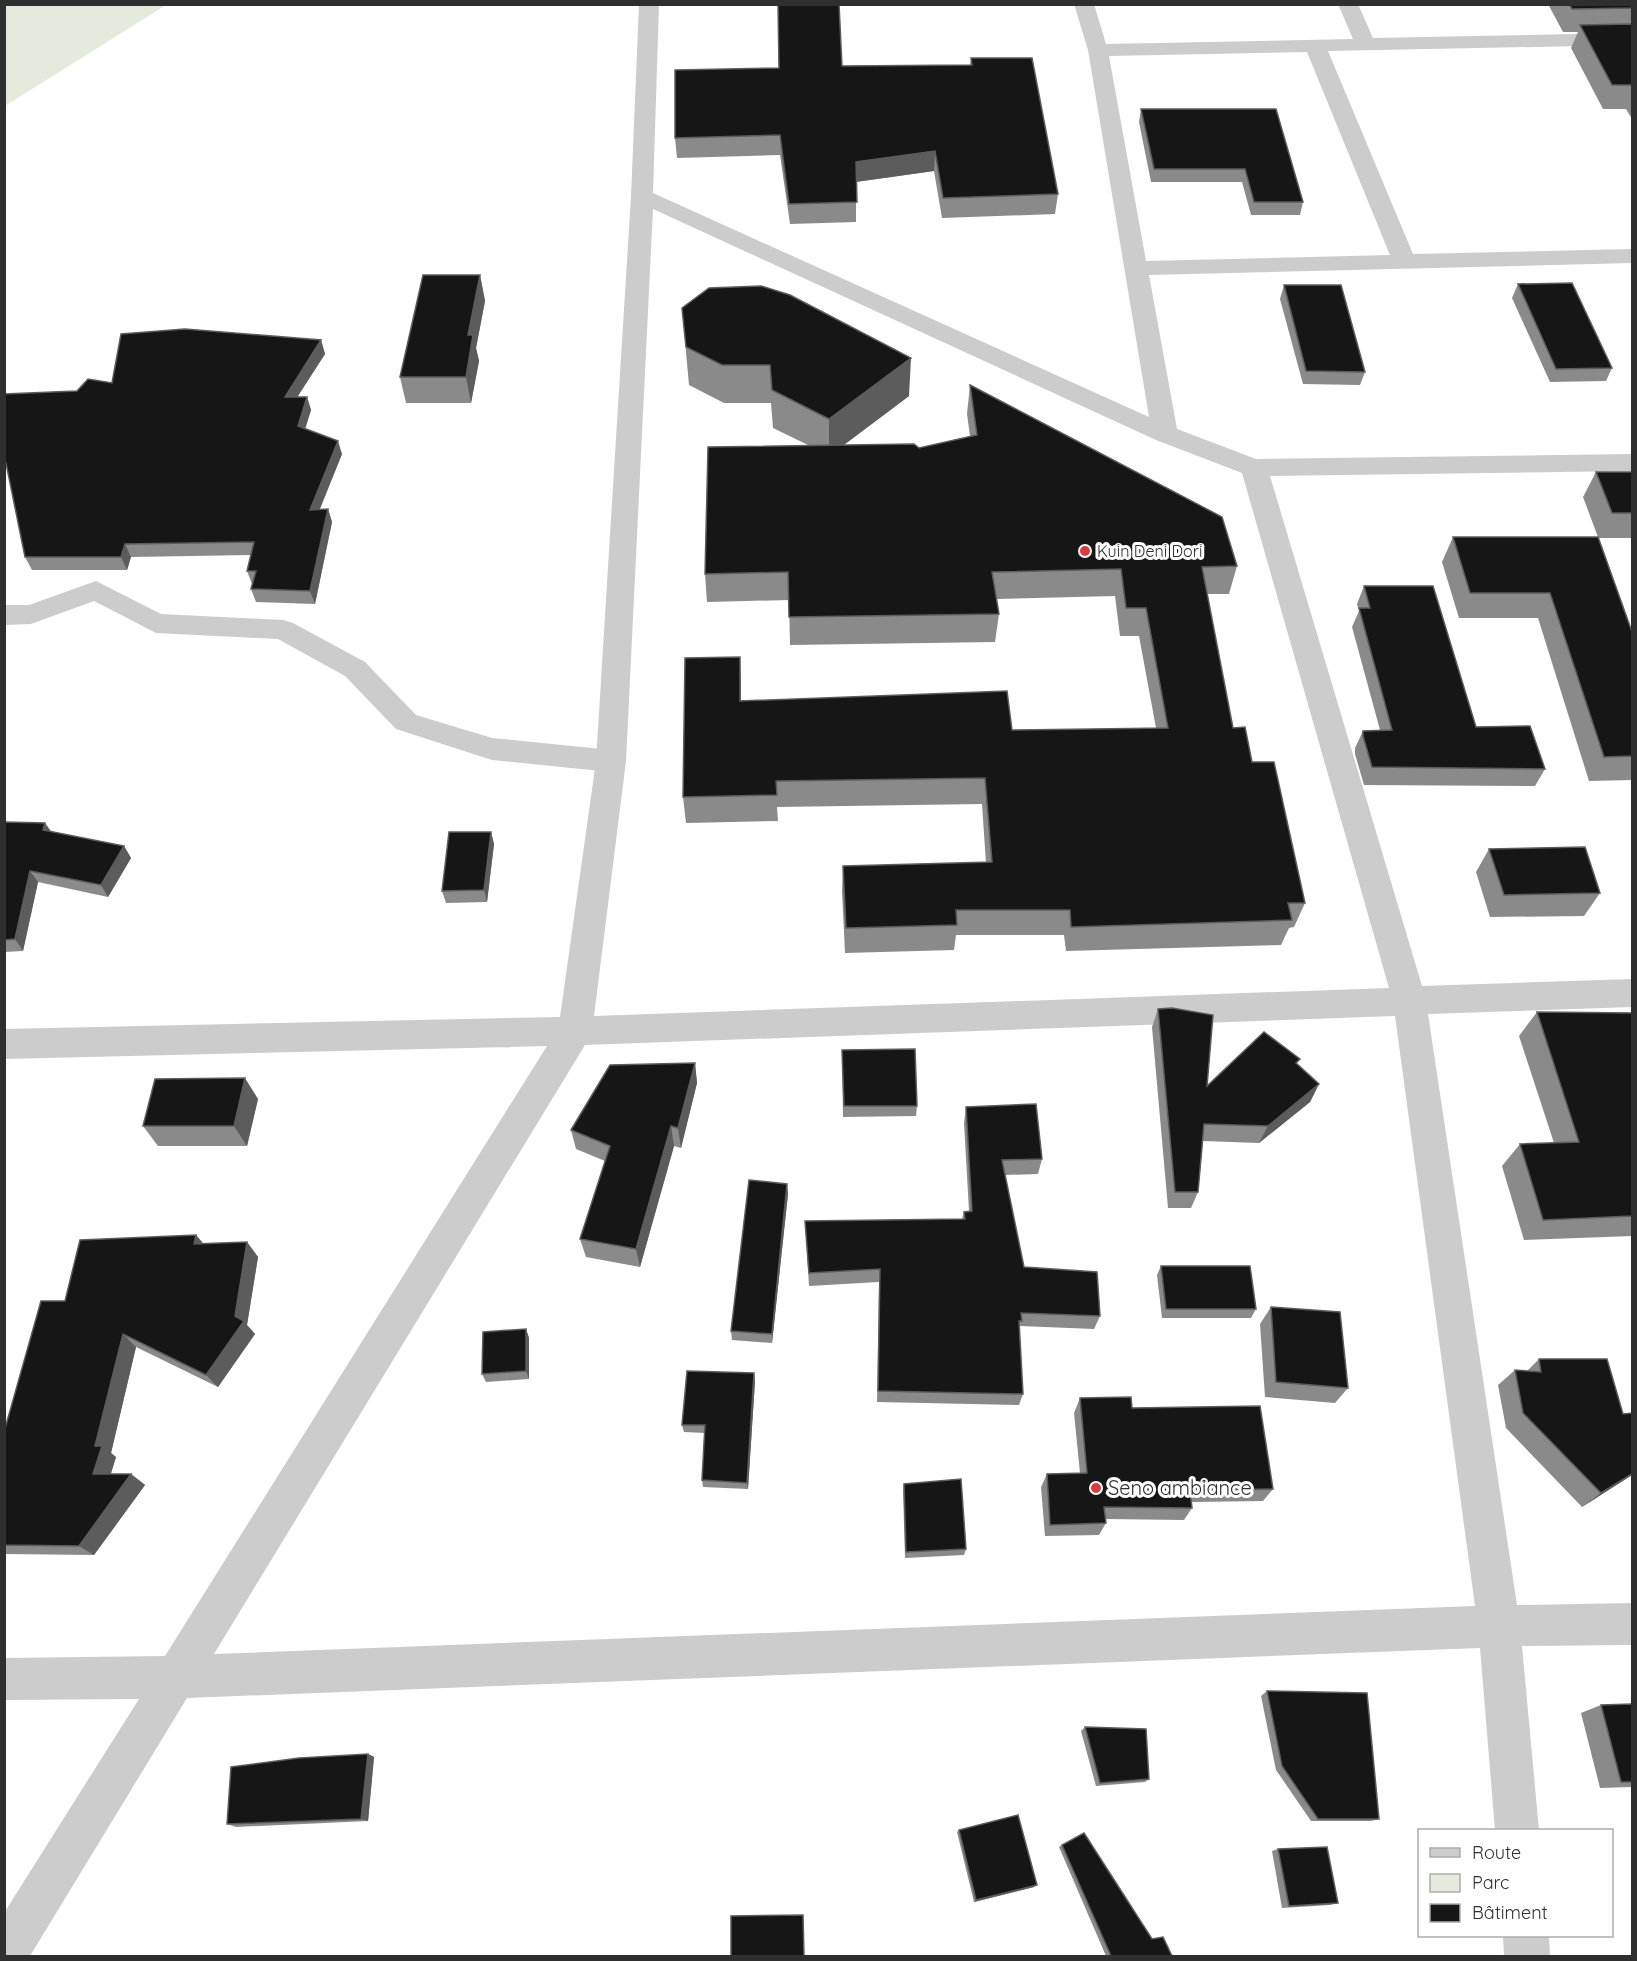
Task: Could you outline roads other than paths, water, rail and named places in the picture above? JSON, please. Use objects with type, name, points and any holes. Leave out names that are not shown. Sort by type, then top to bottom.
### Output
[{"type":"street","points":[[4,1956],[575,1030],[611,761],[642,196],[649,4]]},
{"type":"street","points":[[1084,4],[1098,50],[1165,435]]},
{"type":"street","points":[[1348,4],[1366,45]]},
{"type":"street","points":[[1098,50],[1632,39]]},
{"type":"street","points":[[1315,46],[1404,260]]},
{"type":"street","points":[[642,196],[1165,435],[1254,468],[1632,462]]},
{"type":"street","points":[[1136,268],[1632,256]]},
{"type":"street","points":[[1254,468],[1409,1000],[1499,1626],[1517,1829]]},
{"type":"street","points":[[4,1044],[575,1030],[1632,993]]},
{"type":"street","points":[[4,1679],[178,1677],[1499,1626],[1632,1624]]},
{"type":"street","points":[[1526,1937],[1527,1956]]},
{"type":"lane","points":[[4,615],[31,614],[96,590],[156,623],[284,630],[355,669],[406,722],[492,749],[611,761]]},
{"type":"place","name":"Kuin Deni Dori","points":[[1085,551]]},
{"type":"place","name":"Seno ambiance","points":[[1096,1488]]}]
